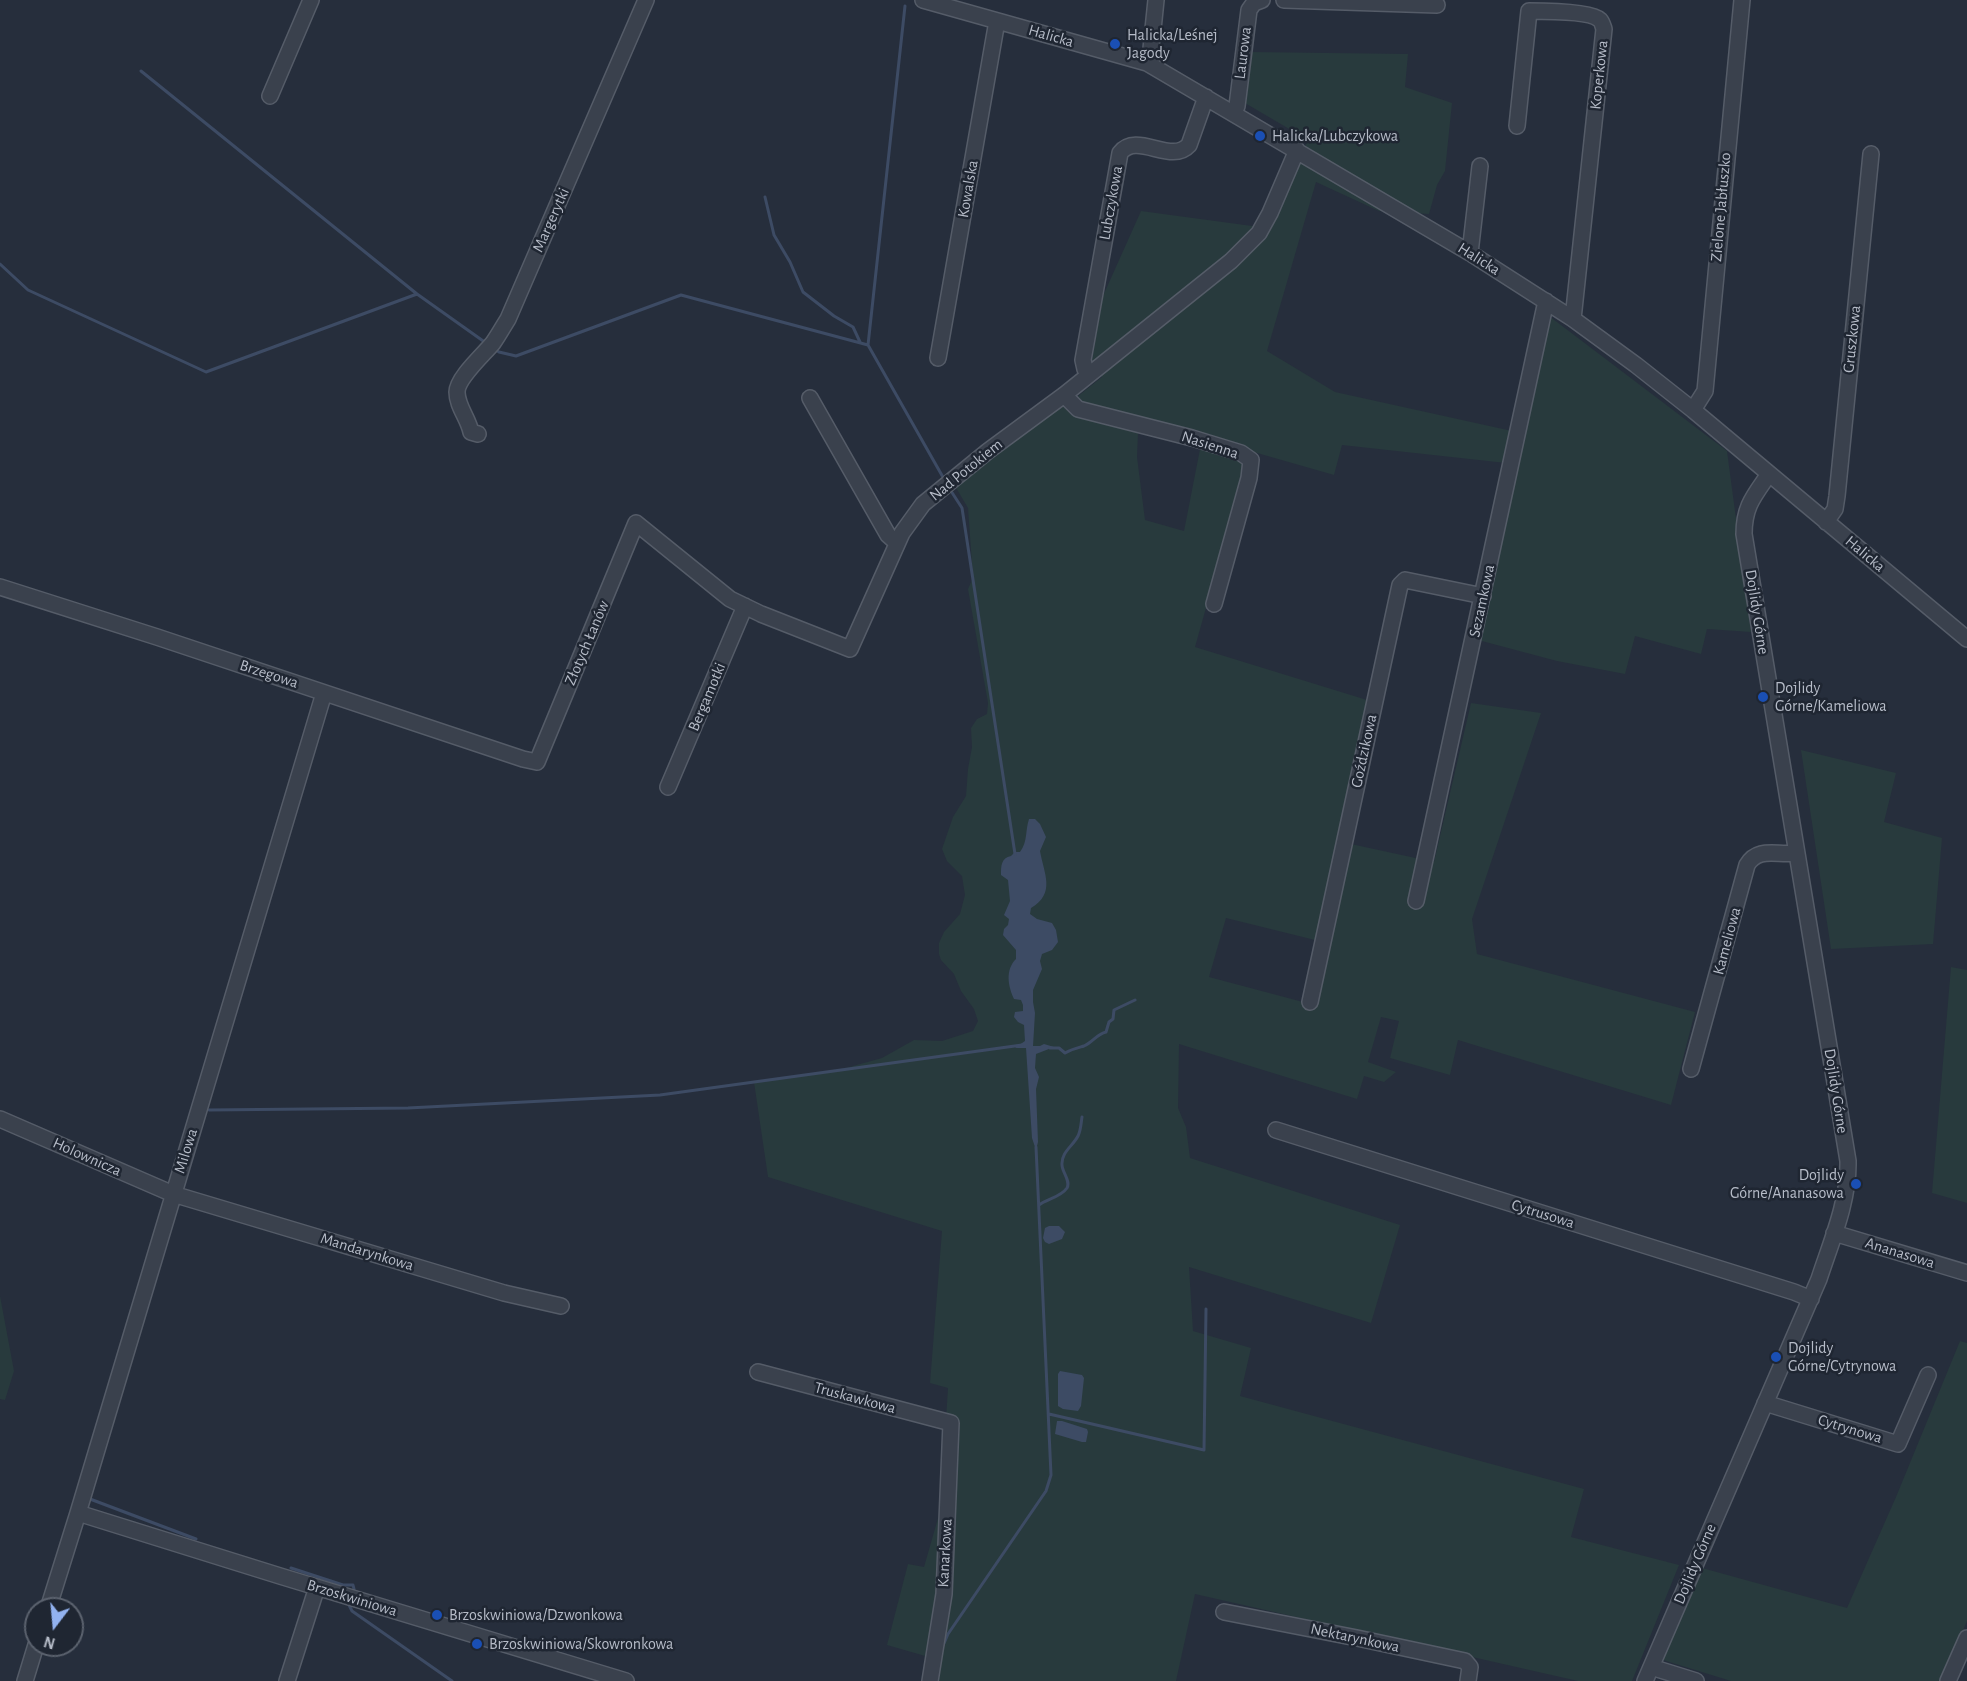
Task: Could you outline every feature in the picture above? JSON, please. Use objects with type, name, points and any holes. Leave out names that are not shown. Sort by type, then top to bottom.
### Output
[{"type":"street","points":[[270,96],[311,0]]},
{"type":"street","name":"Margerytki","points":[[475,433],[460,407],[457,391],[461,381],[494,341],[508,319],[646,0]]},
{"type":"street","name":"Halicka","points":[[923,0],[1147,63],[1470,253],[1572,319],[1693,410],[1967,639]]},
{"type":"street","points":[[1147,63],[1151,49],[1156,0]]},
{"type":"street","name":"Laurowa","points":[[1234,113],[1237,106],[1249,10],[1254,3],[1262,0]]},
{"type":"street","points":[[1284,0],[1437,5]]},
{"type":"street","name":"Zielone Jabłuszko","points":[[1693,410],[1705,391],[1742,0]]},
{"type":"street","name":"Koperkowa","points":[[1517,126],[1529,10],[1558,6],[1593,16],[1601,21],[1604,29],[1572,319]]},
{"type":"street","name":"Kowalska","points":[[938,358],[997,21]]},
{"type":"street","name":"Lubczykowa","points":[[1089,375],[1083,360],[1120,153],[1125,147],[1133,145],[1176,152],[1184,151],[1189,145],[1206,97]]},
{"type":"street","name":"Nad Potokiem","points":[[636,523],[730,599],[850,649],[902,533],[923,504],[1232,261],[1259,233],[1297,150]]},
{"type":"street","name":"Gruszkowa","points":[[1826,522],[1835,509],[1837,496],[1871,154]]},
{"type":"street","points":[[1470,253],[1480,166]]},
{"type":"street","name":"Sezamkowa","points":[[1416,901],[1546,302]]},
{"type":"street","name":"Nasienna","points":[[1064,395],[1078,409],[1192,438],[1241,453],[1251,460],[1249,478],[1214,604]]},
{"type":"street","points":[[810,398],[888,535],[897,543]]},
{"type":"street","name":"Dojlidy Górne","points":[[1648,1674],[1811,1299],[1847,1184],[1848,1161],[1744,534],[1744,518],[1748,506],[1769,474]]},
{"type":"street","name":"Złotych Łanów","points":[[537,762],[636,523]]},
{"type":"street","name":"Goździkowa","points":[[1310,1002],[1400,585],[1405,580],[1483,596]]},
{"type":"street","name":"Brzegowa","points":[[0,587],[537,762]]},
{"type":"street","name":"Bergamotki","points":[[668,788],[745,606]]},
{"type":"street","name":"Milowa","points":[[52,1597],[324,693]]},
{"type":"street","name":"Kameliowa","points":[[1692,1069],[1747,865],[1753,857],[1761,853],[1784,855],[1796,853]]},
{"type":"street","name":"Holownicza","points":[[0,1119],[173,1194]]},
{"type":"street","name":"Cytrusowa","points":[[1276,1130],[1811,1299]]},
{"type":"street","name":"Mandarynkowa","points":[[173,1194],[504,1293],[561,1306]]},
{"type":"street","name":"Ananasowa","points":[[1833,1233],[1967,1273]]},
{"type":"street","name":"Truskawkowa","points":[[758,1372],[951,1423]]},
{"type":"street","name":"Cytrynowa","points":[[1765,1403],[1898,1444],[1928,1375]]},
{"type":"street","name":"Kanarkowa","points":[[930,1681],[944,1594],[951,1423]]},
{"type":"street","name":"Brzoskwiniowa","points":[[78,1513],[626,1681]]},
{"type":"street","points":[[288,1681],[317,1587]]},
{"type":"street","name":"Nektarynkowa","points":[[1224,1612],[1465,1661],[1470,1667],[1468,1681]]},
{"type":"street","points":[[1948,1681],[1967,1638]]},
{"type":"street","points":[[25,1681],[32,1657]]},
{"type":"street","points":[[1648,1674],[1696,1681]]},
{"type":"shaded area","points":[[1250,52],[1408,54],[1405,87],[1452,103],[1445,171],[1437,185],[1429,214],[1379,211],[1316,182],[1267,351],[1335,392],[1512,431],[1506,463],[1342,445],[1334,475],[1250,451],[1195,647],[1367,700],[1337,841],[1434,862],[1471,703],[1541,713],[1472,919],[1477,954],[1695,1012],[1671,1105],[1458,1040],[1450,1075],[1390,1058],[1399,1021],[1381,1017],[1368,1062],[1396,1072],[1384,1082],[1364,1076],[1357,1099],[1179,1044],[1178,1108],[1186,1127],[1190,1158],[1400,1225],[1371,1323],[1189,1267],[1193,1331],[1251,1348],[1240,1396],[1584,1489],[1571,1537],[1679,1565],[1632,1681],[1578,1681],[1195,1594],[1176,1681],[936,1681],[939,1660],[887,1645],[908,1564],[924,1567],[940,1511],[948,1388],[930,1383],[942,1231],[768,1177],[754,1082],[835,1071],[882,1058],[914,1040],[942,1041],[973,1031],[978,1021],[974,1009],[961,991],[954,974],[941,960],[939,954],[939,943],[944,932],[960,914],[965,895],[962,876],[947,861],[942,849],[953,817],[966,796],[972,747],[971,728],[977,719],[987,714],[988,703],[968,589],[973,578],[968,508],[955,486],[1004,446],[1063,406],[1073,416],[1138,433],[1137,457],[1145,520],[1184,531],[1203,434],[1083,404],[1077,397],[1102,377],[1092,360],[1103,296],[1141,211],[1267,228],[1308,140],[1245,103]],"holes":[[[1226,918],[1315,940],[1303,1002],[1209,977]]]},
{"type":"shaded area","points":[[1549,316],[1727,451],[1751,632],[1707,629],[1701,654],[1635,636],[1625,674],[1557,661],[1478,640]]},
{"type":"shaded area","points":[[1801,750],[1896,773],[1884,822],[1942,838],[1933,944],[1831,949]]},
{"type":"shaded area","points":[[1951,967],[1967,970],[1967,1203],[1932,1193]]},
{"type":"shaded area","points":[[0,1296],[14,1371],[5,1400],[0,1399]]},
{"type":"shaded area","points":[[1960,1341],[1967,1343],[1967,1621],[1941,1681],[1731,1681],[1663,1660],[1702,1568],[1847,1608],[1896,1497]]},
{"type":"water","points":[[1029,819],[1035,819],[1040,824],[1046,837],[1040,851],[1046,875],[1046,889],[1044,896],[1031,908],[1030,914],[1037,919],[1052,923],[1058,942],[1052,950],[1042,954],[1040,961],[1042,969],[1033,990],[1035,1013],[1033,1046],[1044,1044],[1054,1047],[1036,1054],[1035,1068],[1039,1077],[1036,1089],[1038,1142],[1036,1150],[1032,1138],[1026,1048],[1015,1048],[1025,1041],[1024,1025],[1014,1017],[1015,1012],[1023,1011],[1023,1005],[1021,1000],[1014,999],[1009,984],[1010,968],[1016,959],[1016,950],[1003,935],[1009,919],[1004,915],[1010,901],[1008,880],[1001,875],[1003,861],[1023,848]]},
{"type":"water","points":[[1059,1226],[1065,1232],[1062,1239],[1049,1244],[1045,1242],[1043,1238],[1045,1228]]},
{"type":"water","points":[[1060,1371],[1082,1375],[1084,1378],[1081,1406],[1078,1411],[1058,1406],[1058,1374]]},
{"type":"water","points":[[1057,1421],[1087,1429],[1086,1442],[1055,1434]]},
{"type":"waterway","points":[[905,6],[868,345],[944,479]]},
{"type":"waterway","points":[[141,71],[417,294],[486,343]]},
{"type":"waterway","points":[[765,197],[774,235],[790,262],[803,292],[834,316],[853,327],[860,342]]},
{"type":"waterway","points":[[0,264],[28,290],[206,372],[417,294]]},
{"type":"waterway","points":[[494,349],[516,356],[681,295],[868,345]]},
{"type":"waterway","points":[[951,491],[962,508],[1015,854]]},
{"type":"waterway","points":[[1050,1048],[1059,1048],[1065,1053],[1084,1046],[1106,1032],[1109,1022],[1113,1019],[1114,1010],[1135,1000]]},
{"type":"waterway","points":[[209,1110],[408,1108],[660,1095],[1022,1045]]},
{"type":"waterway","points":[[1039,1205],[1061,1194],[1067,1188],[1068,1182],[1062,1168],[1062,1160],[1078,1136],[1082,1117]]},
{"type":"waterway","points":[[942,1648],[948,1634],[1046,1491],[1051,1475],[1036,1147]]},
{"type":"waterway","points":[[1049,1414],[1204,1450],[1206,1309]]},
{"type":"waterway","points":[[90,1499],[196,1539]]},
{"type":"waterway","points":[[291,1568],[343,1585],[353,1585],[354,1589]]},
{"type":"waterway","points":[[349,1605],[352,1611],[452,1681]]},
{"type":"place","name":"Halicka/Leśnej Jagody","points":[[1115,44]]},
{"type":"place","name":"Halicka/Lubczykowa","points":[[1260,136]]},
{"type":"place","name":"Dojlidy Górne/Kameliowa","points":[[1763,697]]},
{"type":"place","name":"Dojlidy Górne/Ananasowa","points":[[1856,1184]]},
{"type":"place","name":"Dojlidy Górne/Cytrynowa","points":[[1776,1357]]},
{"type":"place","name":"Brzoskwiniowa/Dzwonkowa","points":[[437,1615]]},
{"type":"place","name":"Brzoskwiniowa/Skowronkowa","points":[[477,1644]]}]
